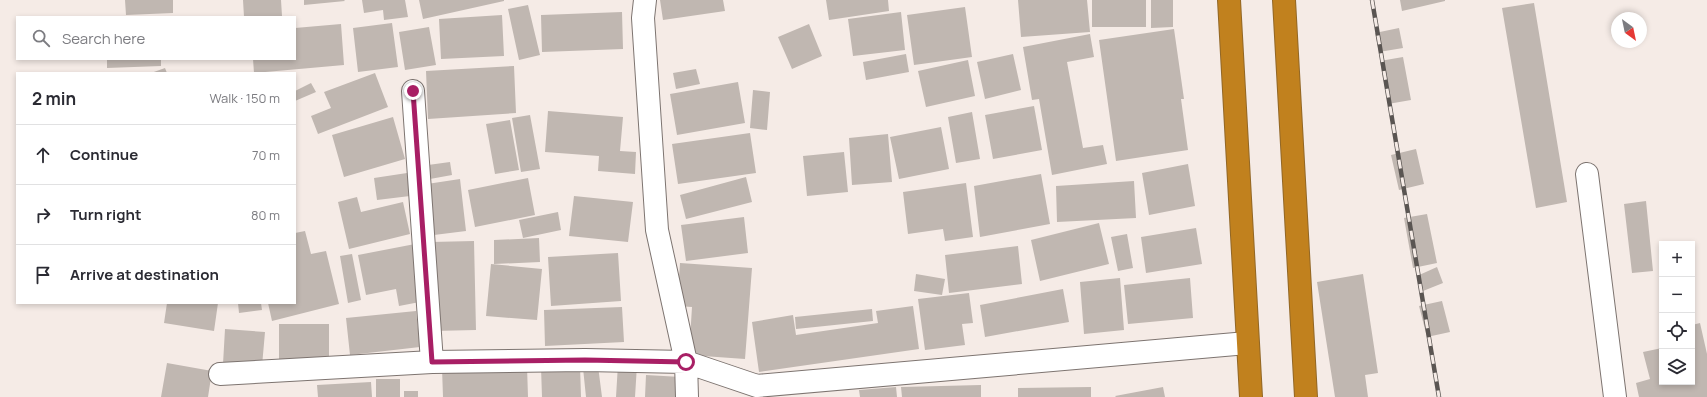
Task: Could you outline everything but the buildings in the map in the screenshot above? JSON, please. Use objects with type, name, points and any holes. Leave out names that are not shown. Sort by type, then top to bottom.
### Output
[{"type":"highway","points":[[1229,0],[1251,397]]},
{"type":"highway","points":[[1284,0],[1306,397]]},
{"type":"street","points":[[645,0],[643,18],[657,230],[686,362],[687,397]]},
{"type":"street","points":[[413,91],[432,362]]},
{"type":"street","points":[[1587,174],[1615,397]]},
{"type":"street","points":[[220,374],[432,362],[585,360],[686,362],[758,386],[1247,343]]},
{"type":"railway","points":[[1372,0],[1439,397]]},
{"type":"route","points":[[413,91],[432,362],[585,360],[686,362]]}]
